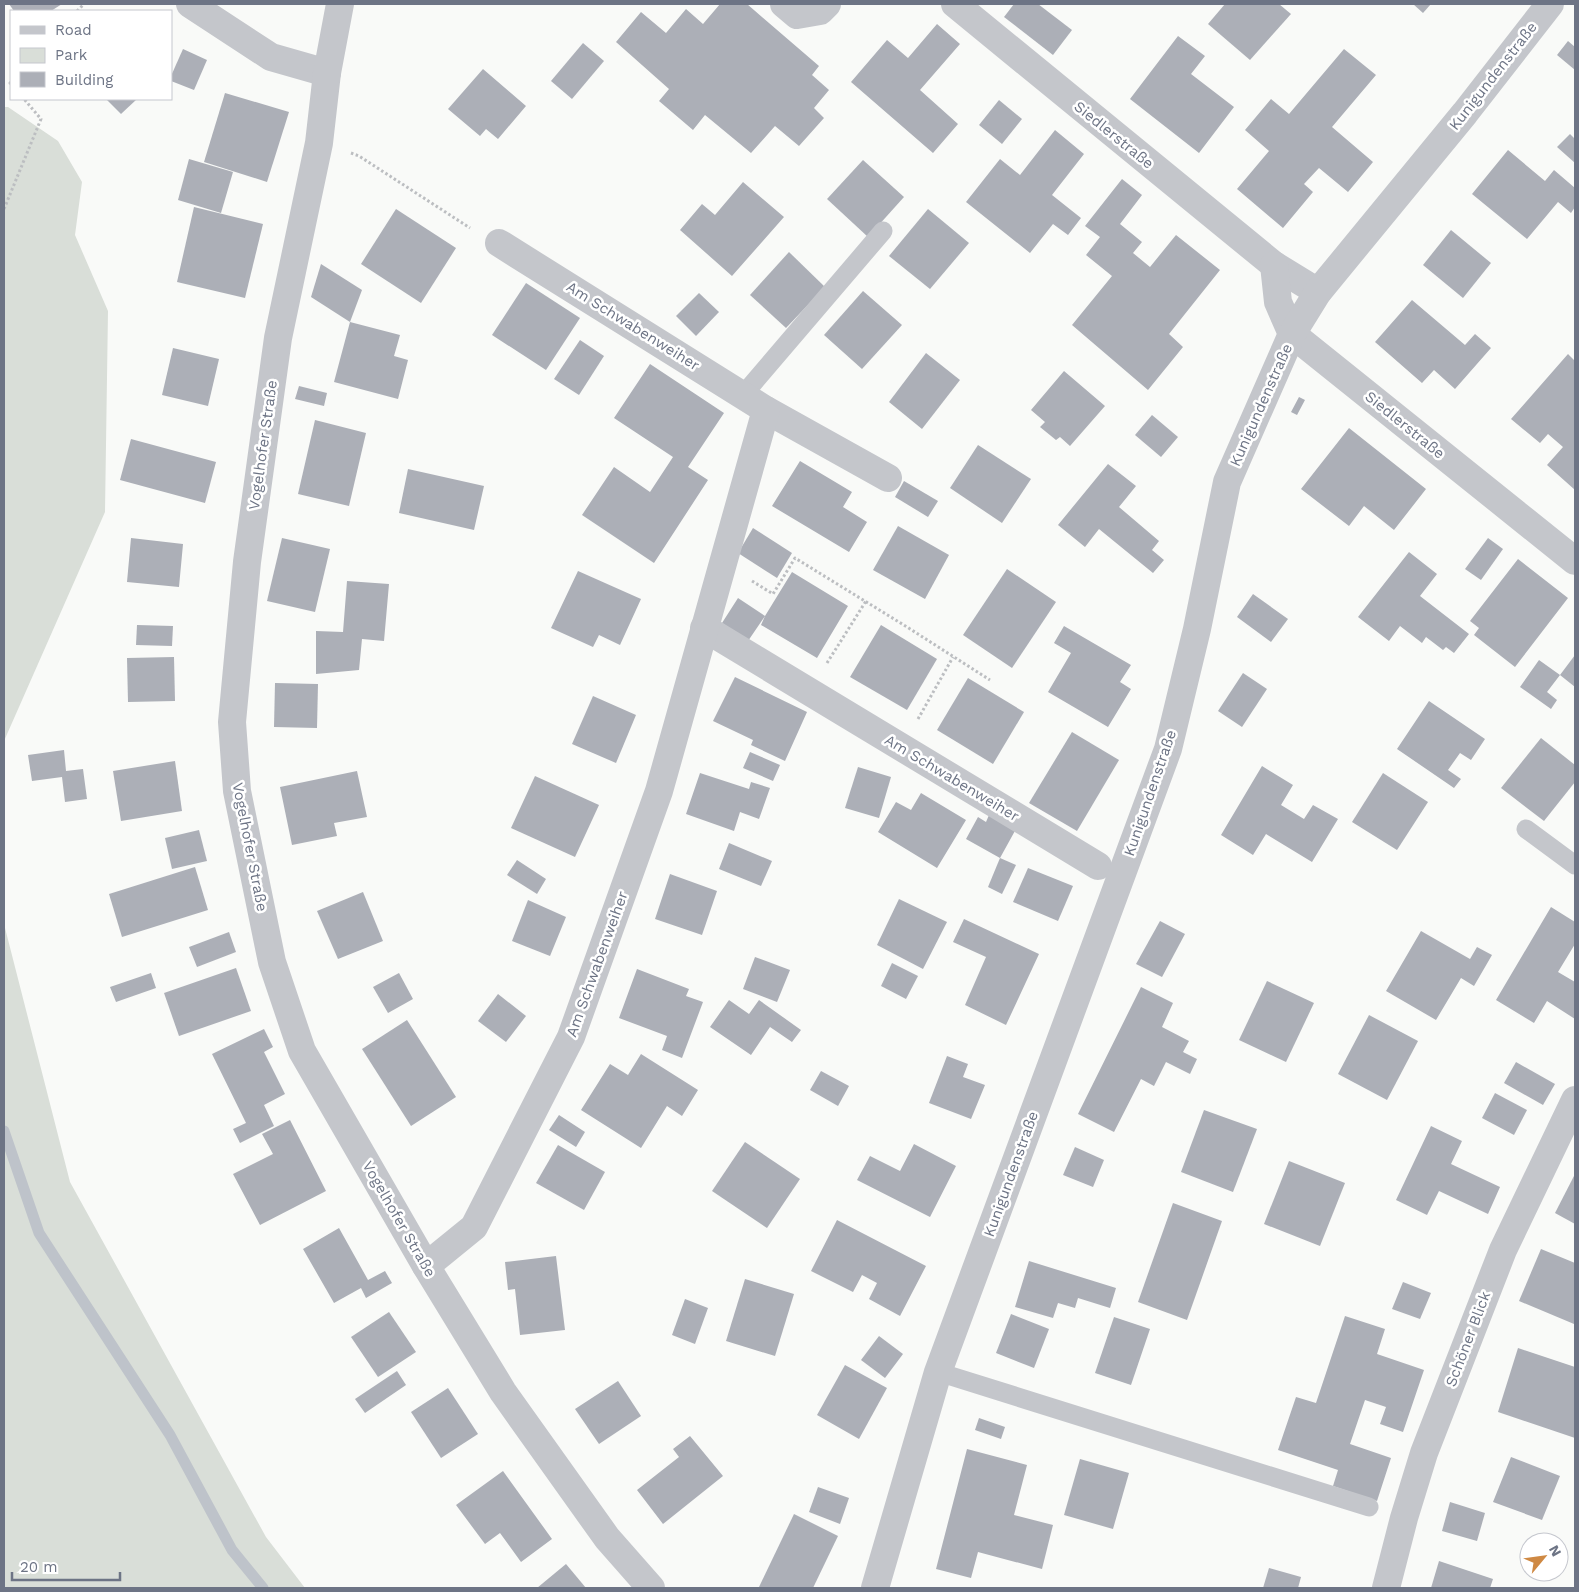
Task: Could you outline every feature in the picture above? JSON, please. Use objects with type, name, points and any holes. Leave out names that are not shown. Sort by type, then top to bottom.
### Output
[{"type":"street","points":[[190,4],[271,57],[327,73]]},
{"type":"street","name":"Vogelhofer Straße","points":[[340,4],[327,73],[319,142],[278,338],[247,562],[232,722],[237,791],[272,962],[302,1051],[426,1266],[504,1392],[606,1538],[651,1588]]},
{"type":"street","points":[[784,4],[797,15],[820,11],[827,4]]},
{"type":"street","name":"Siedlerstraße","points":[[955,4],[1274,265],[1318,292]]},
{"type":"street","name":"Kunigundenstraße","points":[[875,1588],[938,1372],[1168,748],[1197,629],[1228,482],[1292,334],[1318,292],[1465,113],[1550,4]]},
{"type":"street","name":"Am Schwabenweiher","points":[[499,243],[766,410],[888,478]]},
{"type":"street","name":"Siedlerstraße","points":[[1274,265],[1278,302],[1292,334],[1575,561]]},
{"type":"street","name":"Am Schwabenweiher","points":[[426,1266],[474,1227],[571,1037],[659,791],[766,410]]},
{"type":"street","name":"Am Schwabenweiher","points":[[704,628],[1098,866]]},
{"type":"street","name":"Schöner Blick","points":[[1386,1588],[1404,1518],[1424,1453],[1503,1250],[1575,1100]]},
{"type":"lane","points":[[743,395],[883,231]]},
{"type":"lane","points":[[1526,829],[1575,865]]},
{"type":"lane","points":[[938,1372],[1369,1507]]},
{"type":"path","points":[[4,209],[41,119],[25,100]]},
{"type":"path","points":[[319,142],[359,156],[460,222],[499,243]]},
{"type":"path","points":[[722,563],[772,594],[795,558],[990,680]]},
{"type":"path","points":[[809,692],[866,601]]},
{"type":"path","points":[[902,747],[954,657]]},
{"type":"green space","points":[[4,107],[8,107],[58,141],[82,182],[75,235],[108,311],[105,512],[4,741]]},
{"type":"green space","points":[[4,924],[70,1182],[266,1537],[305,1588],[4,1588]]},
{"type":"building","points":[[9,4],[62,4],[53,10],[13,10]]},
{"type":"building","points":[[720,4],[747,4],[819,66],[812,75],[829,90],[814,108],[824,118],[799,146],[775,126],[751,153],[705,115],[693,130],[659,101],[669,89],[616,42],[641,12],[666,33],[686,9],[703,24]]},
{"type":"building","points":[[1014,4],[1038,4],[1072,30],[1053,55],[1004,17]]},
{"type":"building","points":[[1225,4],[1279,4],[1291,14],[1250,60],[1208,24]]},
{"type":"building","points":[[1413,4],[1431,4],[1423,13]]},
{"type":"building","points":[[937,24],[960,44],[920,90],[958,124],[933,153],[851,82],[887,40],[908,58]]},
{"type":"building","points":[[1178,36],[1205,56],[1191,74],[1234,107],[1199,153],[1130,99]]},
{"type":"building","points":[[1568,41],[1575,47],[1575,70],[1557,55]]},
{"type":"building","points":[[583,43],[604,61],[572,99],[551,81]]},
{"type":"building","points":[[183,49],[207,60],[194,90],[172,81],[172,74]]},
{"type":"building","points":[[1344,49],[1376,75],[1332,127],[1373,162],[1348,192],[1319,168],[1304,184],[1313,192],[1283,228],[1237,189],[1269,151],[1245,130],[1271,99],[1289,114]]},
{"type":"building","points":[[483,69],[526,106],[498,139],[486,129],[480,136],[448,109]]},
{"type":"building","points":[[225,93],[289,112],[267,182],[204,162]]},
{"type":"building","points":[[107,100],[136,100],[121,114]]},
{"type":"building","points":[[999,100],[1022,119],[1002,144],[979,125]]},
{"type":"building","points":[[1055,130],[1084,154],[1052,195],[1081,218],[1068,235],[1053,224],[1030,253],[966,202],[1000,159],[1020,175]]},
{"type":"building","points":[[1570,134],[1575,139],[1575,163],[1557,147]]},
{"type":"building","points":[[1508,150],[1545,181],[1554,170],[1575,188],[1575,207],[1571,213],[1558,202],[1527,239],[1472,194]]},
{"type":"building","points":[[189,159],[233,172],[221,213],[178,200]]},
{"type":"building","points":[[863,160],[904,197],[868,237],[827,199]]},
{"type":"building","points":[[1122,179],[1142,195],[1120,224],[1142,242],[1133,253],[1150,267],[1176,235],[1220,270],[1169,334],[1183,347],[1148,390],[1072,325],[1112,276],[1086,255],[1100,237],[1085,226]]},
{"type":"building","points":[[743,182],[784,217],[732,276],[680,230],[702,204],[715,215]]},
{"type":"building","points":[[194,207],[263,224],[245,298],[177,282]]},
{"type":"building","points":[[396,209],[456,248],[421,303],[361,264]]},
{"type":"building","points":[[928,209],[969,243],[930,289],[889,256]]},
{"type":"building","points":[[1451,230],[1491,263],[1463,298],[1423,265]]},
{"type":"building","points":[[789,252],[825,287],[786,328],[750,295]]},
{"type":"building","points":[[321,264],[362,290],[350,322],[311,297]]},
{"type":"building","points":[[526,283],[580,318],[546,370],[492,335]]},
{"type":"building","points":[[863,291],[902,325],[862,369],[824,335]]},
{"type":"building","points":[[699,293],[719,312],[696,336],[676,316]]},
{"type":"building","points":[[1412,300],[1465,345],[1475,334],[1491,348],[1455,389],[1434,370],[1422,383],[1375,342]]},
{"type":"building","points":[[350,322],[400,335],[394,356],[408,360],[398,399],[334,382]]},
{"type":"building","points":[[580,340],[604,356],[579,395],[554,379]]},
{"type":"building","points":[[173,348],[219,359],[208,406],[162,395]]},
{"type":"building","points":[[926,353],[960,380],[922,429],[889,402]]},
{"type":"building","points":[[1568,354],[1575,361],[1575,490],[1547,465],[1563,447],[1548,434],[1540,443],[1511,419]]},
{"type":"building","points":[[650,364],[724,413],[688,467],[708,480],[654,563],[582,515],[614,467],[650,492],[673,457],[614,418]]},
{"type":"building","points":[[1064,371],[1105,406],[1070,446],[1060,437],[1056,440],[1040,427],[1045,422],[1031,410]]},
{"type":"building","points":[[299,386],[327,393],[324,406],[295,399]]},
{"type":"building","points":[[1299,397],[1305,400],[1297,415],[1291,412]]},
{"type":"building","points":[[1152,415],[1178,437],[1161,457],[1135,435]]},
{"type":"building","points":[[315,420],[366,433],[349,506],[298,494]]},
{"type":"building","points":[[1349,428],[1426,489],[1394,530],[1364,506],[1349,526],[1301,489]]},
{"type":"building","points":[[131,439],[216,462],[205,503],[120,480]]},
{"type":"building","points":[[978,445],[1031,479],[1002,523],[950,488]]},
{"type":"building","points":[[800,461],[852,492],[843,507],[867,522],[849,552],[772,506]]},
{"type":"building","points":[[1108,464],[1136,486],[1119,507],[1159,541],[1152,550],[1164,560],[1153,573],[1099,529],[1085,547],[1058,525]]},
{"type":"building","points":[[408,469],[484,486],[474,530],[399,513]]},
{"type":"building","points":[[904,481],[938,501],[928,517],[895,497]]},
{"type":"building","points":[[898,526],[949,555],[925,599],[873,570]]},
{"type":"building","points":[[753,528],[792,553],[777,578],[738,553]]},
{"type":"building","points":[[131,538],[183,544],[179,587],[127,582]]},
{"type":"building","points":[[282,538],[330,549],[315,612],[267,601]]},
{"type":"building","points":[[1488,538],[1503,549],[1481,580],[1465,569]]},
{"type":"building","points":[[1409,552],[1437,574],[1420,596],[1469,634],[1454,653],[1446,647],[1443,650],[1426,637],[1422,643],[1400,626],[1389,641],[1358,617]]},
{"type":"building","points":[[1518,559],[1568,598],[1515,667],[1474,635],[1479,628],[1470,621]]},
{"type":"building","points":[[1007,569],[1056,602],[1012,668],[963,635]]},
{"type":"building","points":[[578,571],[641,599],[620,645],[599,635],[593,647],[551,628]]},
{"type":"building","points":[[792,572],[848,606],[817,658],[761,625]]},
{"type":"building","points":[[347,581],[389,584],[384,641],[362,639],[359,670],[316,674],[316,631],[343,632]]},
{"type":"building","points":[[1253,594],[1288,619],[1271,642],[1237,617]]},
{"type":"building","points":[[738,598],[765,616],[748,641],[722,623]]},
{"type":"building","points":[[137,625],[173,626],[172,646],[136,645]]},
{"type":"building","points":[[881,625],[937,659],[907,710],[850,677]]},
{"type":"building","points":[[1064,626],[1131,665],[1120,682],[1131,689],[1108,727],[1048,692],[1071,653],[1054,643]]},
{"type":"building","points":[[1575,655],[1575,687],[1560,675]]},
{"type":"building","points":[[174,657],[175,701],[128,702],[127,658]]},
{"type":"building","points":[[1539,660],[1560,675],[1547,692],[1557,700],[1551,709],[1520,687]]},
{"type":"building","points":[[1243,673],[1267,689],[1242,727],[1218,711]]},
{"type":"building","points":[[735,677],[807,712],[785,761],[751,745],[753,740],[713,721]]},
{"type":"building","points":[[968,678],[1024,712],[993,764],[937,730]]},
{"type":"building","points":[[275,683],[318,684],[317,728],[274,727]]},
{"type":"building","points":[[593,696],[636,715],[616,763],[572,744]]},
{"type":"building","points":[[1429,701],[1485,739],[1471,760],[1460,753],[1448,770],[1461,779],[1454,788],[1397,749]]},
{"type":"building","points":[[1072,732],[1119,760],[1077,831],[1029,803]]},
{"type":"building","points":[[1541,738],[1575,765],[1575,782],[1544,821],[1501,788]]},
{"type":"building","points":[[64,750],[66,771],[83,769],[87,799],[65,802],[62,777],[32,781],[28,755]]},
{"type":"building","points":[[750,752],[780,765],[773,781],[743,768]]},
{"type":"building","points":[[175,761],[182,811],[121,821],[113,771]]},
{"type":"building","points":[[1262,766],[1293,785],[1281,805],[1304,819],[1313,805],[1338,819],[1312,862],[1266,834],[1253,855],[1221,835]]},
{"type":"building","points":[[858,767],[891,777],[879,818],[845,808]]},
{"type":"building","points":[[357,771],[367,817],[334,823],[337,836],[292,845],[280,787]]},
{"type":"building","points":[[700,773],[749,789],[751,782],[770,788],[759,819],[740,812],[734,831],[686,814]]},
{"type":"building","points":[[1383,773],[1428,802],[1397,850],[1352,822]]},
{"type":"building","points":[[535,776],[599,805],[575,857],[511,828]]},
{"type":"building","points":[[921,793],[966,820],[937,868],[878,832],[896,802],[911,810]]},
{"type":"building","points":[[989,815],[1016,829],[1000,858],[966,839],[978,817],[986,822]]},
{"type":"building","points":[[199,830],[207,861],[172,869],[165,838]]},
{"type":"building","points":[[729,843],[772,861],[761,886],[719,869]]},
{"type":"building","points":[[1000,858],[1016,865],[1002,894],[988,887]]},
{"type":"building","points":[[517,860],[546,879],[537,894],[507,875]]},
{"type":"building","points":[[195,867],[208,910],[122,937],[109,894]]},
{"type":"building","points":[[1028,868],[1073,886],[1058,921],[1013,902]]},
{"type":"building","points":[[670,874],[717,891],[702,935],[655,919]]},
{"type":"building","points":[[363,892],[383,941],[338,959],[317,911]]},
{"type":"building","points":[[899,899],[947,922],[923,969],[877,945]]},
{"type":"building","points":[[528,900],[566,917],[550,956],[512,941]]},
{"type":"building","points":[[1551,907],[1575,922],[1575,944],[1558,972],[1575,982],[1575,1019],[1547,1001],[1534,1023],[1496,1000]]},
{"type":"building","points":[[964,919],[1039,954],[1006,1025],[965,1005],[986,957],[953,942]]},
{"type":"building","points":[[1160,921],[1185,934],[1162,977],[1136,964]]},
{"type":"building","points":[[1421,931],[1470,959],[1477,947],[1492,955],[1474,986],[1461,978],[1436,1020],[1386,991]]},
{"type":"building","points":[[229,932],[236,952],[197,967],[189,947]]},
{"type":"building","points":[[755,957],[790,970],[777,1002],[743,989]]},
{"type":"building","points":[[892,963],[918,976],[906,999],[881,986]]},
{"type":"building","points":[[236,968],[251,1011],[179,1036],[164,993]]},
{"type":"building","points":[[637,969],[689,989],[686,996],[703,1002],[682,1058],[662,1050],[667,1036],[619,1018]]},
{"type":"building","points":[[151,973],[156,988],[116,1002],[110,987]]},
{"type":"building","points":[[399,973],[413,999],[388,1013],[373,987]]},
{"type":"building","points":[[1267,981],[1314,1003],[1286,1062],[1239,1040]]},
{"type":"building","points":[[1141,987],[1173,1003],[1162,1027],[1189,1041],[1183,1052],[1197,1059],[1190,1074],[1166,1062],[1154,1086],[1141,1079],[1114,1132],[1078,1114]]},
{"type":"building","points":[[498,994],[526,1016],[506,1042],[478,1021]]},
{"type":"building","points":[[729,1000],[749,1014],[759,1000],[801,1030],[792,1042],[770,1027],[751,1055],[710,1027]]},
{"type":"building","points":[[1369,1015],[1418,1041],[1387,1100],[1338,1074]]},
{"type":"building","points":[[407,1020],[456,1097],[411,1126],[362,1049]]},
{"type":"building","points":[[264,1029],[273,1047],[264,1052],[285,1094],[264,1105],[274,1126],[240,1143],[233,1129],[246,1123],[212,1054]]},
{"type":"building","points":[[641,1054],[698,1090],[682,1116],[667,1106],[641,1148],[581,1110],[610,1064],[628,1075]]},
{"type":"building","points":[[947,1056],[968,1064],[963,1077],[985,1085],[971,1119],[929,1103]]},
{"type":"building","points":[[1516,1062],[1555,1084],[1543,1105],[1504,1083]]},
{"type":"building","points":[[821,1071],[849,1086],[838,1106],[810,1090]]},
{"type":"building","points":[[1495,1093],[1527,1110],[1514,1135],[1482,1118]]},
{"type":"building","points":[[1204,1110],[1257,1129],[1233,1192],[1181,1172]]},
{"type":"building","points":[[559,1115],[585,1132],[576,1147],[549,1130]]},
{"type":"building","points":[[290,1120],[326,1191],[260,1225],[233,1174],[273,1154],[262,1134]]},
{"type":"building","points":[[1431,1126],[1462,1141],[1451,1164],[1500,1187],[1488,1214],[1439,1191],[1427,1215],[1396,1200]]},
{"type":"building","points":[[745,1142],[800,1179],[767,1228],[712,1191]]},
{"type":"building","points":[[914,1144],[956,1166],[930,1217],[857,1180],[870,1156],[900,1171]]},
{"type":"building","points":[[558,1145],[605,1172],[584,1210],[536,1183]]},
{"type":"building","points":[[1075,1147],[1104,1160],[1093,1187],[1063,1175]]},
{"type":"building","points":[[1289,1161],[1345,1183],[1320,1246],[1264,1224]]},
{"type":"building","points":[[1575,1174],[1575,1224],[1555,1213]]},
{"type":"building","points":[[1173,1203],[1222,1221],[1187,1320],[1138,1302]]},
{"type":"building","points":[[837,1220],[926,1266],[900,1316],[869,1299],[877,1283],[862,1275],[853,1292],[811,1271]]},
{"type":"building","points":[[339,1228],[368,1280],[385,1271],[392,1283],[366,1298],[361,1288],[334,1303],[303,1249]]},
{"type":"building","points":[[1541,1249],[1575,1263],[1574,1324],[1519,1301]]},
{"type":"building","points":[[556,1256],[565,1330],[520,1335],[515,1289],[508,1290],[505,1262]]},
{"type":"building","points":[[1029,1261],[1116,1288],[1110,1308],[1078,1298],[1075,1308],[1058,1303],[1053,1318],[1015,1307]]},
{"type":"building","points":[[745,1279],[794,1294],[775,1356],[726,1341]]},
{"type":"building","points":[[1403,1282],[1431,1293],[1420,1319],[1392,1309]]},
{"type":"building","points":[[685,1299],[708,1308],[695,1344],[672,1335]]},
{"type":"building","points":[[389,1312],[416,1352],[378,1377],[351,1337]]},
{"type":"building","points":[[1011,1314],[1049,1329],[1034,1368],[996,1353]]},
{"type":"building","points":[[1345,1316],[1385,1329],[1377,1354],[1424,1370],[1403,1432],[1380,1424],[1386,1407],[1365,1400],[1350,1444],[1391,1458],[1377,1501],[1333,1486],[1338,1470],[1278,1450],[1296,1397],[1316,1403]]},
{"type":"building","points":[[1114,1317],[1150,1329],[1131,1385],[1095,1373]]},
{"type":"building","points":[[879,1336],[903,1354],[885,1378],[861,1360]]},
{"type":"building","points":[[1518,1348],[1575,1367],[1575,1438],[1498,1412]]},
{"type":"building","points":[[845,1365],[887,1388],[859,1439],[817,1415]]},
{"type":"building","points":[[397,1371],[406,1385],[365,1413],[355,1399]]},
{"type":"building","points":[[618,1381],[641,1416],[599,1444],[575,1409]]},
{"type":"building","points":[[448,1388],[478,1434],[441,1458],[411,1412]]},
{"type":"building","points":[[979,1418],[1005,1427],[1001,1439],[975,1430]]},
{"type":"building","points":[[690,1436],[723,1476],[663,1524],[637,1490],[679,1457],[673,1449]]},
{"type":"building","points":[[967,1449],[1027,1465],[1014,1515],[1053,1525],[1042,1569],[978,1552],[971,1578],[936,1569]]},
{"type":"building","points":[[1511,1457],[1560,1476],[1542,1520],[1493,1502]]},
{"type":"building","points":[[1080,1459],[1129,1473],[1113,1529],[1064,1515]]},
{"type":"building","points":[[503,1471],[552,1539],[521,1562],[500,1533],[485,1544],[456,1505]]},
{"type":"building","points":[[818,1487],[849,1498],[840,1524],[809,1512]]},
{"type":"building","points":[[1450,1502],[1485,1513],[1477,1541],[1442,1531]]},
{"type":"building","points":[[794,1514],[838,1536],[813,1588],[759,1587]]},
{"type":"building","points":[[1439,1561],[1493,1579],[1490,1588],[1431,1588]]},
{"type":"building","points":[[566,1564],[586,1588],[537,1588]]},
{"type":"building","points":[[1269,1568],[1301,1577],[1298,1588],[1263,1588]]},
{"type":"waterway","points":[[4,1131],[39,1233],[170,1435],[232,1550],[263,1588]]}]
